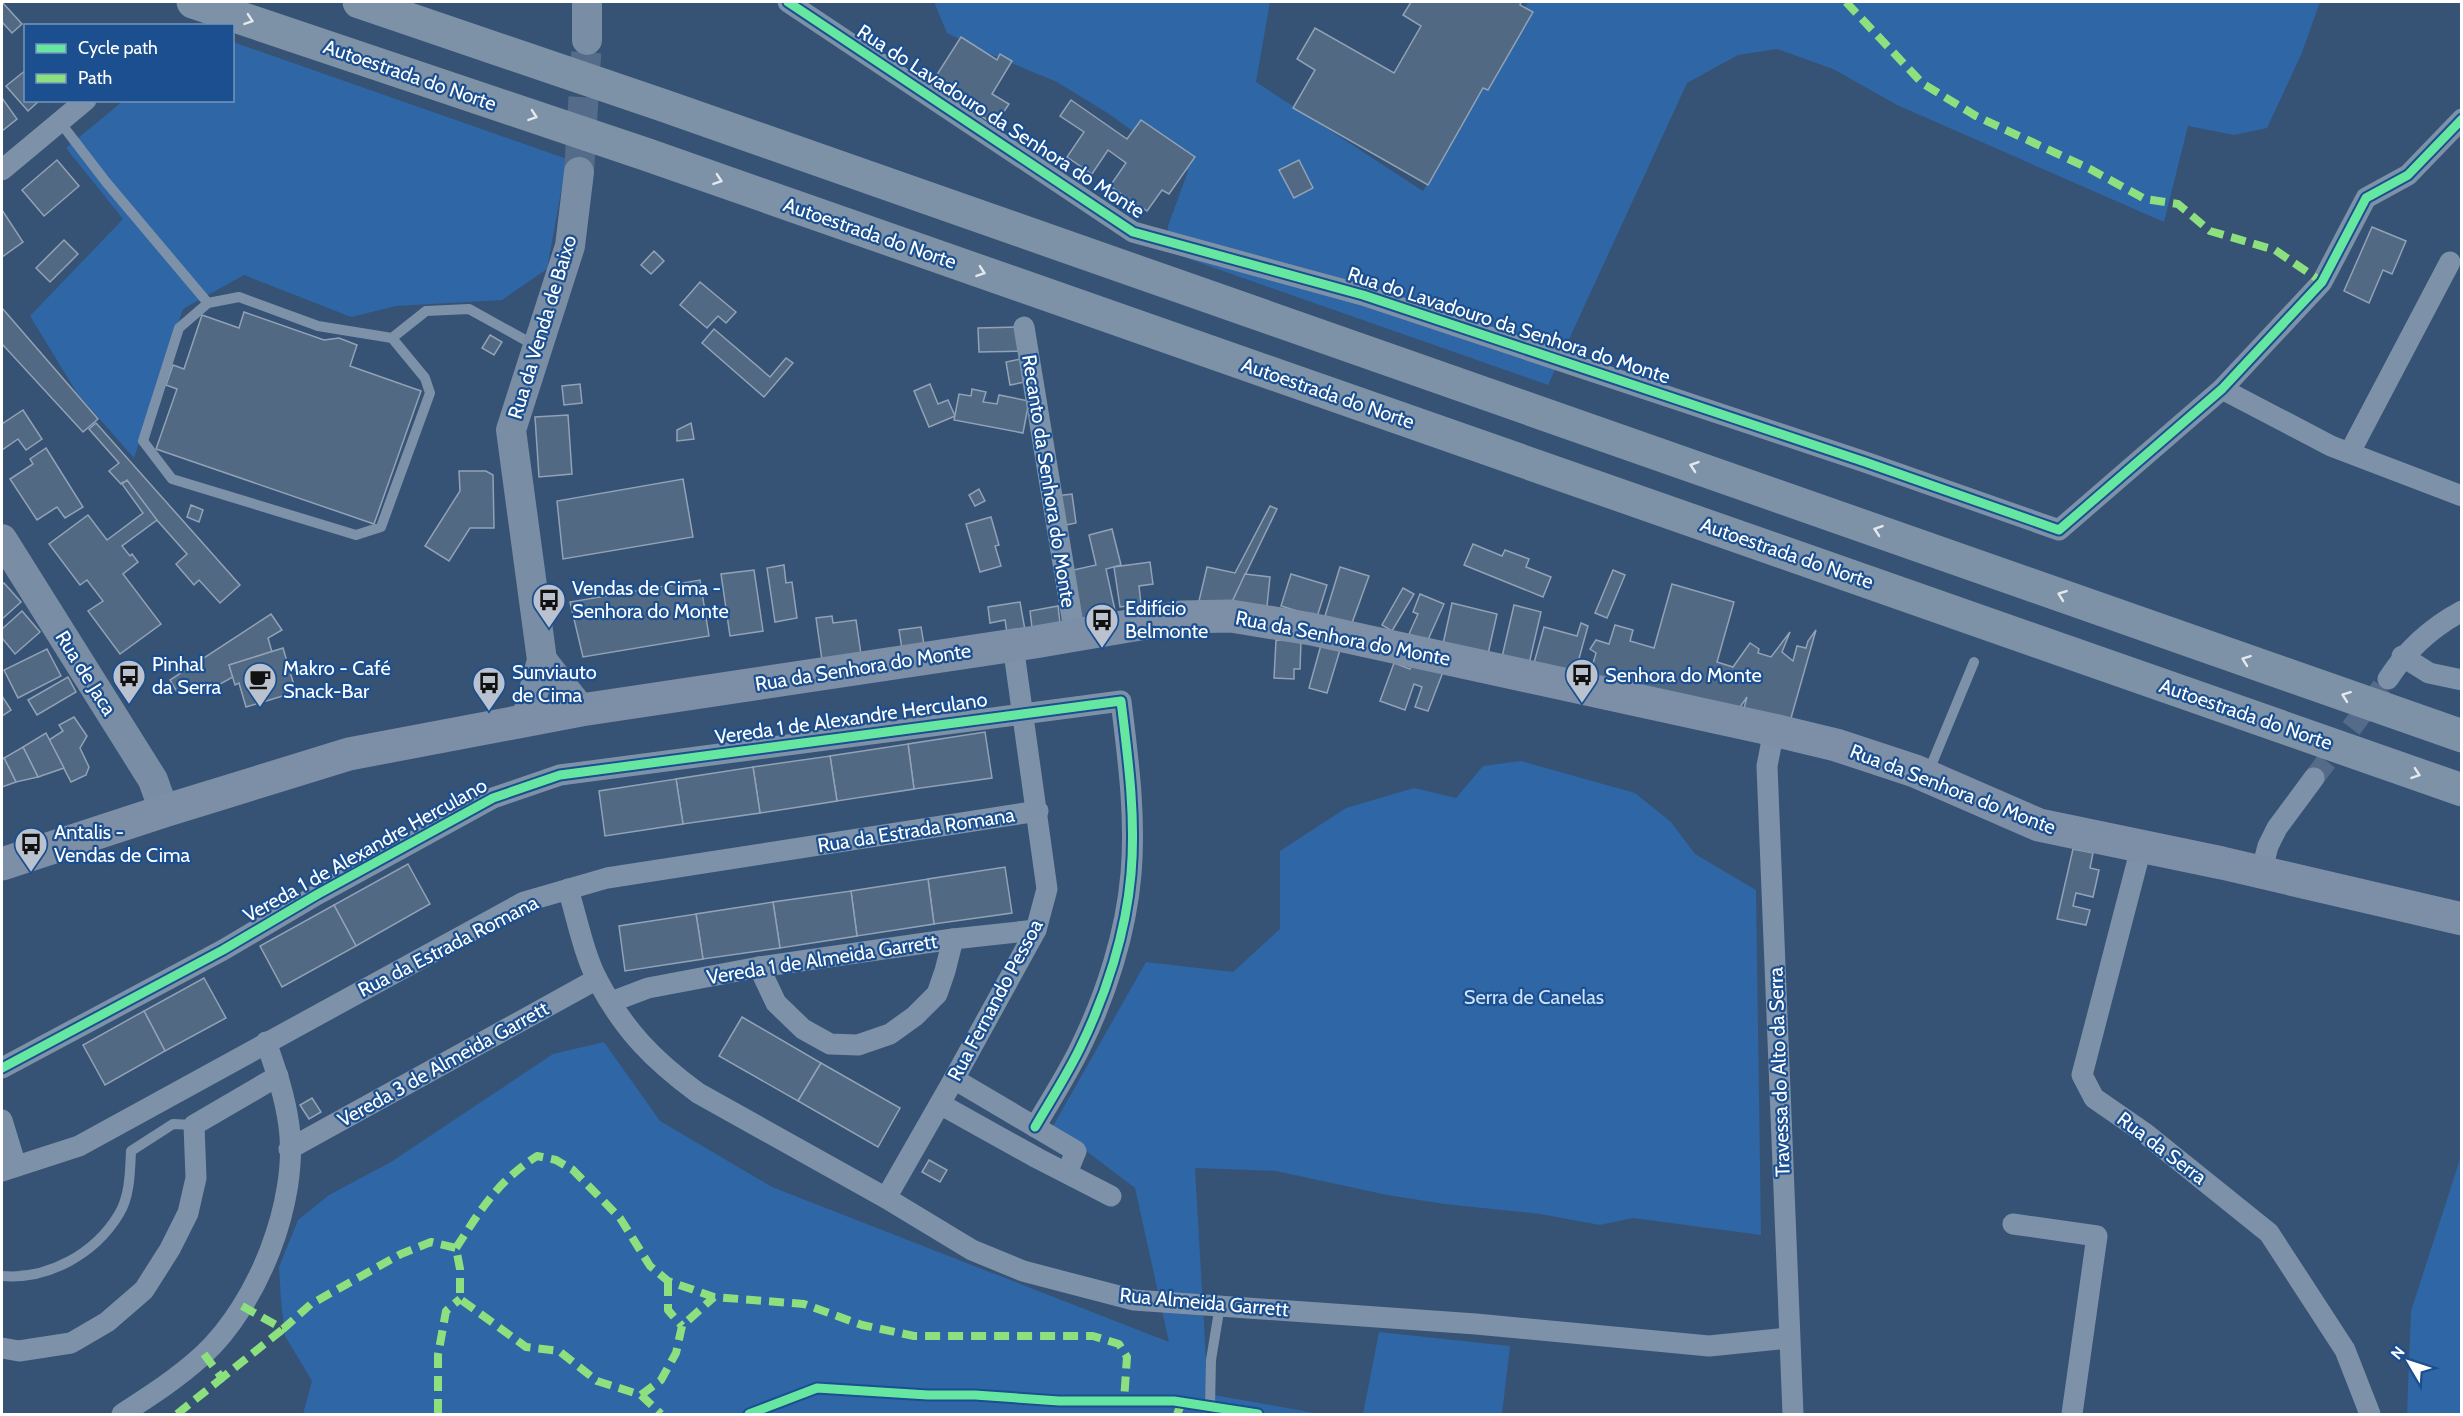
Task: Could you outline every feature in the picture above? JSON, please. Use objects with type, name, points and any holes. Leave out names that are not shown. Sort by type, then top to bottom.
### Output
[{"type":"highway","name":"Autoestrada do Norte","points":[[194,2],[660,159],[2462,790]]},
{"type":"highway","points":[[359,2],[764,141],[2462,736]]},
{"type":"main road","name":"Rua da Senhora do Monte","points":[[2,864],[349,754],[580,710],[1075,636],[1181,617],[1231,616],[1311,629],[1836,745],[1927,776],[2038,825],[2462,919]]},
{"type":"street","points":[[586,40],[587,2]]},
{"type":"street","name":"Rua do Lavadouro da Senhora do Monte","points":[[788,2],[1133,232],[1362,295],[1865,462],[2059,530],[2222,389]]},
{"type":"street","points":[[2,170],[84,102]]},
{"type":"street","points":[[2462,119],[2408,176],[2366,198],[2322,282],[2222,389],[2331,446],[2462,496]]},
{"type":"street","name":"Rua da Venda de Baixo","points":[[542,660],[512,430],[570,246],[579,172]]},
{"type":"street","points":[[2350,453],[2450,262]]},
{"type":"street","name":"Recanto da Senhora do Monte","points":[[1024,327],[1075,636]]},
{"type":"street","name":"Rua de Jaca","points":[[2,539],[153,780],[164,811]]},
{"type":"street","points":[[2388,679],[2402,656],[2447,618],[2462,611]]},
{"type":"street","name":"Rua Fernando Pessoa","points":[[886,1198],[1036,930],[1047,889],[1038,811],[1013,645]]},
{"type":"street","points":[[2402,656],[2429,673],[2462,680]]},
{"type":"street","points":[[542,660],[580,710]]},
{"type":"street","points":[[526,720],[542,660]]},
{"type":"street","name":"Vereda 1 de Alexandre Herculano","points":[[2,1068],[223,950],[329,888],[493,798],[560,775],[1121,701],[1132,790],[1131,873],[1127,903],[1112,969],[1080,1048],[1035,1127]]},
{"type":"street","name":"Travessa do Alto da Serra","points":[[1774,730],[1767,766],[1793,1414]]},
{"type":"street","points":[[2261,873],[2268,846],[2277,828],[2314,778]]},
{"type":"street","name":"Rua da Estrada Romana","points":[[9,1169],[79,1146],[524,902],[607,878],[1038,811]]},
{"type":"street","name":"Rua da Serra","points":[[2141,848],[2082,1075],[2094,1098],[2146,1134],[2269,1233],[2345,1350],[2368,1414]]},
{"type":"street","name":"Rua Almeida Garrett","points":[[568,889],[597,979],[637,1041],[672,1074],[698,1093],[886,1198],[972,1250],[1023,1271],[1134,1300],[1476,1324],[1708,1346],[1789,1338]]},
{"type":"street","name":"Vereda 1 de Almeida Garrett","points":[[611,1002],[648,988],[759,967],[953,939],[1036,930]]},
{"type":"street","points":[[759,967],[776,1003],[803,1029],[830,1044],[858,1045],[890,1034],[915,1016],[937,994],[953,939]]},
{"type":"street","name":"Vereda 3 de Almeida Garrett","points":[[289,1149],[597,979]]},
{"type":"street","points":[[122,1414],[174,1380],[218,1340],[250,1294],[269,1256],[284,1208],[289,1175],[289,1128],[278,1076],[266,1042]]},
{"type":"street","points":[[2,1348],[19,1351],[72,1343],[107,1322],[144,1290],[170,1249],[188,1214],[196,1178],[194,1125],[278,1076]]},
{"type":"street","points":[[954,1079],[1076,1151],[1067,1173]]},
{"type":"street","points":[[940,1104],[1112,1196]]},
{"type":"street","points":[[2,1120],[9,1169]]},
{"type":"street","points":[[2013,1224],[2097,1236],[2072,1414]]},
{"type":"lane","points":[[60,122],[106,182],[207,303]]},
{"type":"lane","points":[[238,297],[318,326],[392,338],[425,378],[430,393],[381,526],[356,535],[172,479],[143,441],[179,328],[207,303],[238,297]]},
{"type":"lane","points":[[392,338],[426,311],[469,309],[539,347]]},
{"type":"lane","points":[[1927,776],[1974,662]]},
{"type":"lane","points":[[2,1276],[19,1277],[48,1270],[73,1260],[88,1248],[119,1214],[130,1182],[131,1151],[173,1124],[194,1125]]},
{"type":"lane","points":[[1210,1407],[1211,1360],[1220,1305]]},
{"type":"green space","points":[[934,2],[1270,2],[1256,82],[1423,191],[1528,2],[2320,2],[2301,55],[2267,128],[2234,135],[2188,126],[2164,222],[1897,105],[1833,69],[1777,49],[1738,55],[1687,83],[1548,385],[1169,252],[1168,226],[1188,171],[1109,114],[1057,82],[987,53],[947,33]]},
{"type":"green space","points":[[234,42],[567,159],[547,269],[502,300],[396,306],[351,317],[244,275],[183,309],[134,458],[77,393],[30,316],[123,219],[66,148],[122,102],[234,102]]},
{"type":"green space","name":"Serra de Canelas","points":[[1521,761],[1635,793],[1671,822],[1695,854],[1756,890],[1761,1235],[1633,1218],[1600,1225],[1540,1214],[1387,1195],[1276,1171],[1195,1168],[1208,1394],[1321,1414],[303,1414],[312,1381],[285,1336],[279,1267],[298,1220],[329,1195],[391,1162],[553,1054],[604,1042],[660,1121],[772,1187],[1169,1342],[1135,1188],[1053,1126],[1146,962],[1233,972],[1280,929],[1280,851],[1346,808],[1414,788],[1456,798],[1483,766]]},
{"type":"green space","points":[[2461,1156],[2461,1414],[2407,1414],[2411,1311]]},
{"type":"green space","points":[[1379,1332],[1510,1346],[1502,1414],[1363,1414]]},
{"type":"building","points":[[2,2],[22,24],[12,33],[2,22]]},
{"type":"building","points":[[1411,2],[1521,2],[1520,5],[1533,12],[1488,90],[1483,88],[1428,185],[1293,108],[1315,70],[1297,59],[1315,28],[1394,73],[1421,26],[1403,15]]},
{"type":"building","points":[[961,37],[997,60],[1000,54],[1012,61],[992,94],[1009,104],[995,125],[931,84]]},
{"type":"building","points":[[24,72],[24,102],[38,102],[28,111],[6,86]]},
{"type":"building","points":[[2,98],[17,119],[2,131]]},
{"type":"building","points":[[1071,100],[1127,139],[1141,120],[1195,157],[1169,194],[1162,190],[1147,211],[1110,186],[1126,163],[1108,150],[1092,174],[1067,157],[1084,132],[1060,116]]},
{"type":"building","points":[[57,160],[79,186],[44,216],[22,190]]},
{"type":"building","points":[[1299,160],[1313,188],[1294,198],[1279,170]]},
{"type":"building","points":[[2,210],[23,242],[2,257]]},
{"type":"building","points":[[2372,227],[2406,241],[2392,274],[2383,270],[2369,303],[2344,291]]},
{"type":"building","points":[[64,240],[78,254],[50,282],[36,268]]},
{"type":"building","points":[[654,251],[664,261],[651,274],[641,265]]},
{"type":"building","points":[[700,282],[736,312],[726,323],[718,316],[707,328],[680,305]]},
{"type":"building","points":[[2,308],[98,419],[83,432],[3,345],[2,347]]},
{"type":"building","points":[[244,312],[324,340],[339,338],[357,345],[350,366],[421,391],[374,524],[156,449],[177,389],[166,385],[173,365],[184,369],[202,315],[239,328]]},
{"type":"building","points":[[1023,327],[1024,351],[979,352],[978,328]]},
{"type":"building","points":[[714,329],[770,377],[786,358],[793,363],[764,397],[702,343]]},
{"type":"building","points":[[490,335],[502,342],[494,355],[482,348]]},
{"type":"building","points":[[1025,358],[1030,381],[1010,385],[1006,362]]},
{"type":"building","points":[[580,384],[582,403],[564,405],[562,386]]},
{"type":"building","points":[[930,384],[938,404],[948,400],[955,416],[929,427],[914,391]]},
{"type":"building","points":[[972,389],[986,392],[983,402],[997,404],[999,395],[1029,401],[1023,433],[954,420],[959,394],[971,396]]},
{"type":"building","points":[[23,410],[42,439],[26,450],[18,439],[2,450],[2,424]]},
{"type":"building","points":[[568,415],[572,474],[539,477],[535,417]]},
{"type":"building","points":[[96,423],[240,585],[220,603],[199,580],[194,585],[176,564],[187,554],[123,482],[121,484],[109,471],[119,463],[89,429]]},
{"type":"building","points":[[691,423],[694,439],[677,441],[677,430]]},
{"type":"building","points":[[46,448],[83,507],[65,518],[57,507],[37,520],[10,479],[33,464],[30,459]]},
{"type":"building","points":[[459,471],[486,471],[493,475],[494,528],[470,528],[449,561],[425,546],[460,491]]},
{"type":"building","points":[[683,479],[693,537],[563,559],[557,501]]},
{"type":"building","points":[[127,480],[157,520],[122,546],[138,562],[123,574],[161,624],[120,654],[88,611],[103,601],[87,580],[80,585],[49,544],[88,515],[107,540],[143,513],[122,484]]},
{"type":"building","points":[[979,489],[985,501],[975,506],[969,495]]},
{"type":"building","points":[[1072,494],[1076,523],[1061,526],[1056,496]]},
{"type":"building","points":[[191,505],[203,510],[199,522],[187,517]]},
{"type":"building","points":[[1270,506],[1277,509],[1232,602],[1199,601],[1207,567],[1235,573]]},
{"type":"building","points":[[991,517],[999,545],[995,546],[1001,566],[980,572],[966,524]]},
{"type":"building","points":[[1112,529],[1121,565],[1106,569],[1116,615],[1081,623],[1069,571],[1096,565],[1089,535]]},
{"type":"building","points":[[1473,544],[1502,556],[1505,550],[1529,559],[1526,567],[1551,577],[1543,597],[1464,565]]},
{"type":"building","points":[[1150,562],[1153,584],[1139,586],[1141,604],[1120,607],[1114,567]]},
{"type":"building","points":[[784,565],[786,583],[792,582],[797,618],[775,622],[767,568]]},
{"type":"building","points":[[1340,567],[1369,576],[1352,623],[1325,616]]},
{"type":"building","points":[[754,570],[763,631],[730,636],[721,574]]},
{"type":"building","points":[[1613,570],[1625,575],[1607,618],[1595,613]]},
{"type":"building","points":[[1245,574],[1270,577],[1267,606],[1232,602]]},
{"type":"building","points":[[1291,574],[1327,585],[1317,617],[1281,606]]},
{"type":"building","points":[[700,580],[709,636],[583,657],[570,602]]},
{"type":"building","points":[[4,583],[21,602],[2,619],[2,585]]},
{"type":"building","points":[[1672,584],[1734,602],[1717,662],[1733,667],[1750,643],[1759,649],[1758,653],[1771,657],[1790,632],[1782,652],[1793,661],[1797,646],[1806,648],[1816,630],[1789,725],[1743,712],[1747,697],[1734,716],[1590,674],[1596,653],[1590,649],[1596,640],[1609,644],[1615,625],[1633,630],[1630,641],[1654,648]]},
{"type":"building","points":[[1403,588],[1414,594],[1392,631],[1382,625]]},
{"type":"building","points":[[1420,594],[1444,604],[1427,642],[1409,634],[1418,614],[1413,612]]},
{"type":"building","points":[[1020,602],[1025,630],[1007,633],[1005,620],[990,623],[988,607]]},
{"type":"building","points":[[1452,603],[1497,614],[1488,654],[1443,644]]},
{"type":"building","points":[[1514,605],[1541,612],[1529,664],[1502,657]]},
{"type":"building","points":[[1058,606],[1060,623],[1032,628],[1030,611]]},
{"type":"building","points":[[22,611],[40,632],[15,654],[2,638],[2,629]]},
{"type":"building","points":[[271,614],[282,630],[268,638],[272,652],[229,665],[233,677],[202,694],[194,683],[177,692],[170,680]]},
{"type":"building","points":[[832,616],[833,623],[856,620],[861,654],[822,660],[816,618]]},
{"type":"building","points":[[1581,623],[1588,626],[1575,673],[1534,663],[1544,627],[1577,636]]},
{"type":"building","points":[[921,627],[924,645],[902,649],[899,630]]},
{"type":"building","points":[[1276,640],[1301,641],[1300,669],[1294,669],[1294,679],[1274,678]]},
{"type":"building","points":[[1321,645],[1340,650],[1327,693],[1309,688]]},
{"type":"building","points":[[283,648],[296,692],[246,707],[239,683],[235,685],[229,665]]},
{"type":"building","points":[[47,649],[61,676],[18,698],[4,670]]},
{"type":"building","points":[[1413,661],[1443,672],[1428,711],[1415,707],[1422,687],[1414,684],[1405,710],[1380,701],[1394,663],[1410,669]]},
{"type":"building","points":[[68,677],[76,692],[37,715],[28,700]]},
{"type":"building","points":[[2,696],[11,710],[2,716]]},
{"type":"building","points":[[74,717],[87,736],[80,748],[89,767],[86,775],[71,782],[49,740],[63,731],[59,725]]},
{"type":"building","points":[[985,732],[992,778],[914,789],[908,744]]},
{"type":"building","points":[[46,733],[64,768],[38,777],[23,747]]},
{"type":"building","points":[[908,744],[914,789],[837,801],[830,756]]},
{"type":"building","points":[[23,747],[38,777],[16,782],[4,758]]},
{"type":"building","points":[[830,756],[837,801],[760,813],[753,767]]},
{"type":"building","points":[[4,758],[16,782],[2,787],[2,759]]},
{"type":"building","points":[[753,767],[760,813],[683,824],[676,779]]},
{"type":"building","points":[[676,779],[683,824],[605,836],[599,791]]},
{"type":"building","points":[[2073,849],[2093,853],[2090,868],[2099,870],[2093,897],[2076,893],[2073,906],[2090,910],[2086,925],[2057,919]]},
{"type":"building","points":[[408,864],[430,904],[356,946],[334,905]]},
{"type":"building","points":[[1005,867],[1012,913],[934,924],[928,879]]},
{"type":"building","points":[[928,879],[934,924],[857,936],[851,891]]},
{"type":"building","points":[[851,891],[857,936],[780,948],[773,902]]},
{"type":"building","points":[[773,902],[780,948],[703,959],[696,914]]},
{"type":"building","points":[[334,905],[356,946],[282,987],[260,946]]},
{"type":"building","points":[[696,914],[703,959],[625,971],[619,926]]},
{"type":"building","points":[[204,978],[226,1018],[165,1051],[144,1011]]},
{"type":"building","points":[[144,1011],[165,1051],[105,1085],[83,1045]]},
{"type":"building","points":[[742,1017],[821,1063],[798,1101],[719,1056]]},
{"type":"building","points":[[821,1063],[900,1108],[878,1147],[798,1101]]},
{"type":"building","points":[[312,1098],[321,1112],[309,1119],[300,1105]]},
{"type":"building","points":[[929,1160],[947,1170],[940,1182],[922,1172]]},
{"type":"tunnel","points":[[579,172],[587,40]]},
{"type":"tunnel","points":[[2314,778],[2388,679]]},
{"type":"marked path","points":[[1846,2],[1922,83],[1976,116],[2090,169],[2145,199],[2178,204],[2210,231],[2275,250],[2322,282]]},
{"type":"marked path","points":[[456,1248],[482,1208],[511,1176],[537,1156],[556,1160],[573,1170],[620,1218],[650,1266],[668,1281],[714,1297],[804,1304],[862,1325],[914,1336],[1093,1336],[1119,1344],[1127,1357],[1124,1401]]},
{"type":"marked path","points":[[242,1306],[283,1329],[311,1304],[401,1254],[431,1242],[456,1248],[460,1269],[460,1299],[526,1347],[559,1351],[597,1381],[641,1395],[661,1414]]},
{"type":"marked path","points":[[668,1281],[668,1310],[682,1326]]},
{"type":"marked path","points":[[641,1395],[661,1380],[676,1353],[682,1326],[714,1297]]},
{"type":"marked path","points":[[438,1414],[438,1355],[446,1311],[460,1299]]},
{"type":"marked path","points":[[204,1354],[222,1378],[283,1329]]},
{"type":"marked path","points":[[177,1414],[222,1378]]},
{"type":"marked path","points":[[1177,1414],[1182,1403]]},
{"type":"cycle path","points":[[788,2],[1133,232],[1363,295],[1865,462],[2059,530],[2222,389],[2322,282],[2366,198],[2408,175],[2462,119]]},
{"type":"cycle path","points":[[2,1068],[223,950],[318,894],[493,798],[560,775],[1121,701],[1133,831],[1131,874],[1125,919],[1106,985],[1089,1028],[1070,1068],[1035,1127]]},
{"type":"cycle path","points":[[749,1414],[817,1388],[1059,1401],[1174,1401],[1258,1414]]},
{"type":"place","name":"Vendas de Cima - Senhora do Monte","points":[[549,629]]},
{"type":"place","name":"Edifício Belmonte","points":[[1102,649]]},
{"type":"place","name":"Senhora do Monte","points":[[1582,704]]},
{"type":"place","name":"Pinhal da Serra","points":[[129,705]]},
{"type":"place","name":"Makro - Café Snack-Bar","points":[[260,708]]},
{"type":"place","name":"Sunviauto de Cima","points":[[489,712]]},
{"type":"place","name":"Antalis - Vendas de Cima","points":[[31,873]]}]
